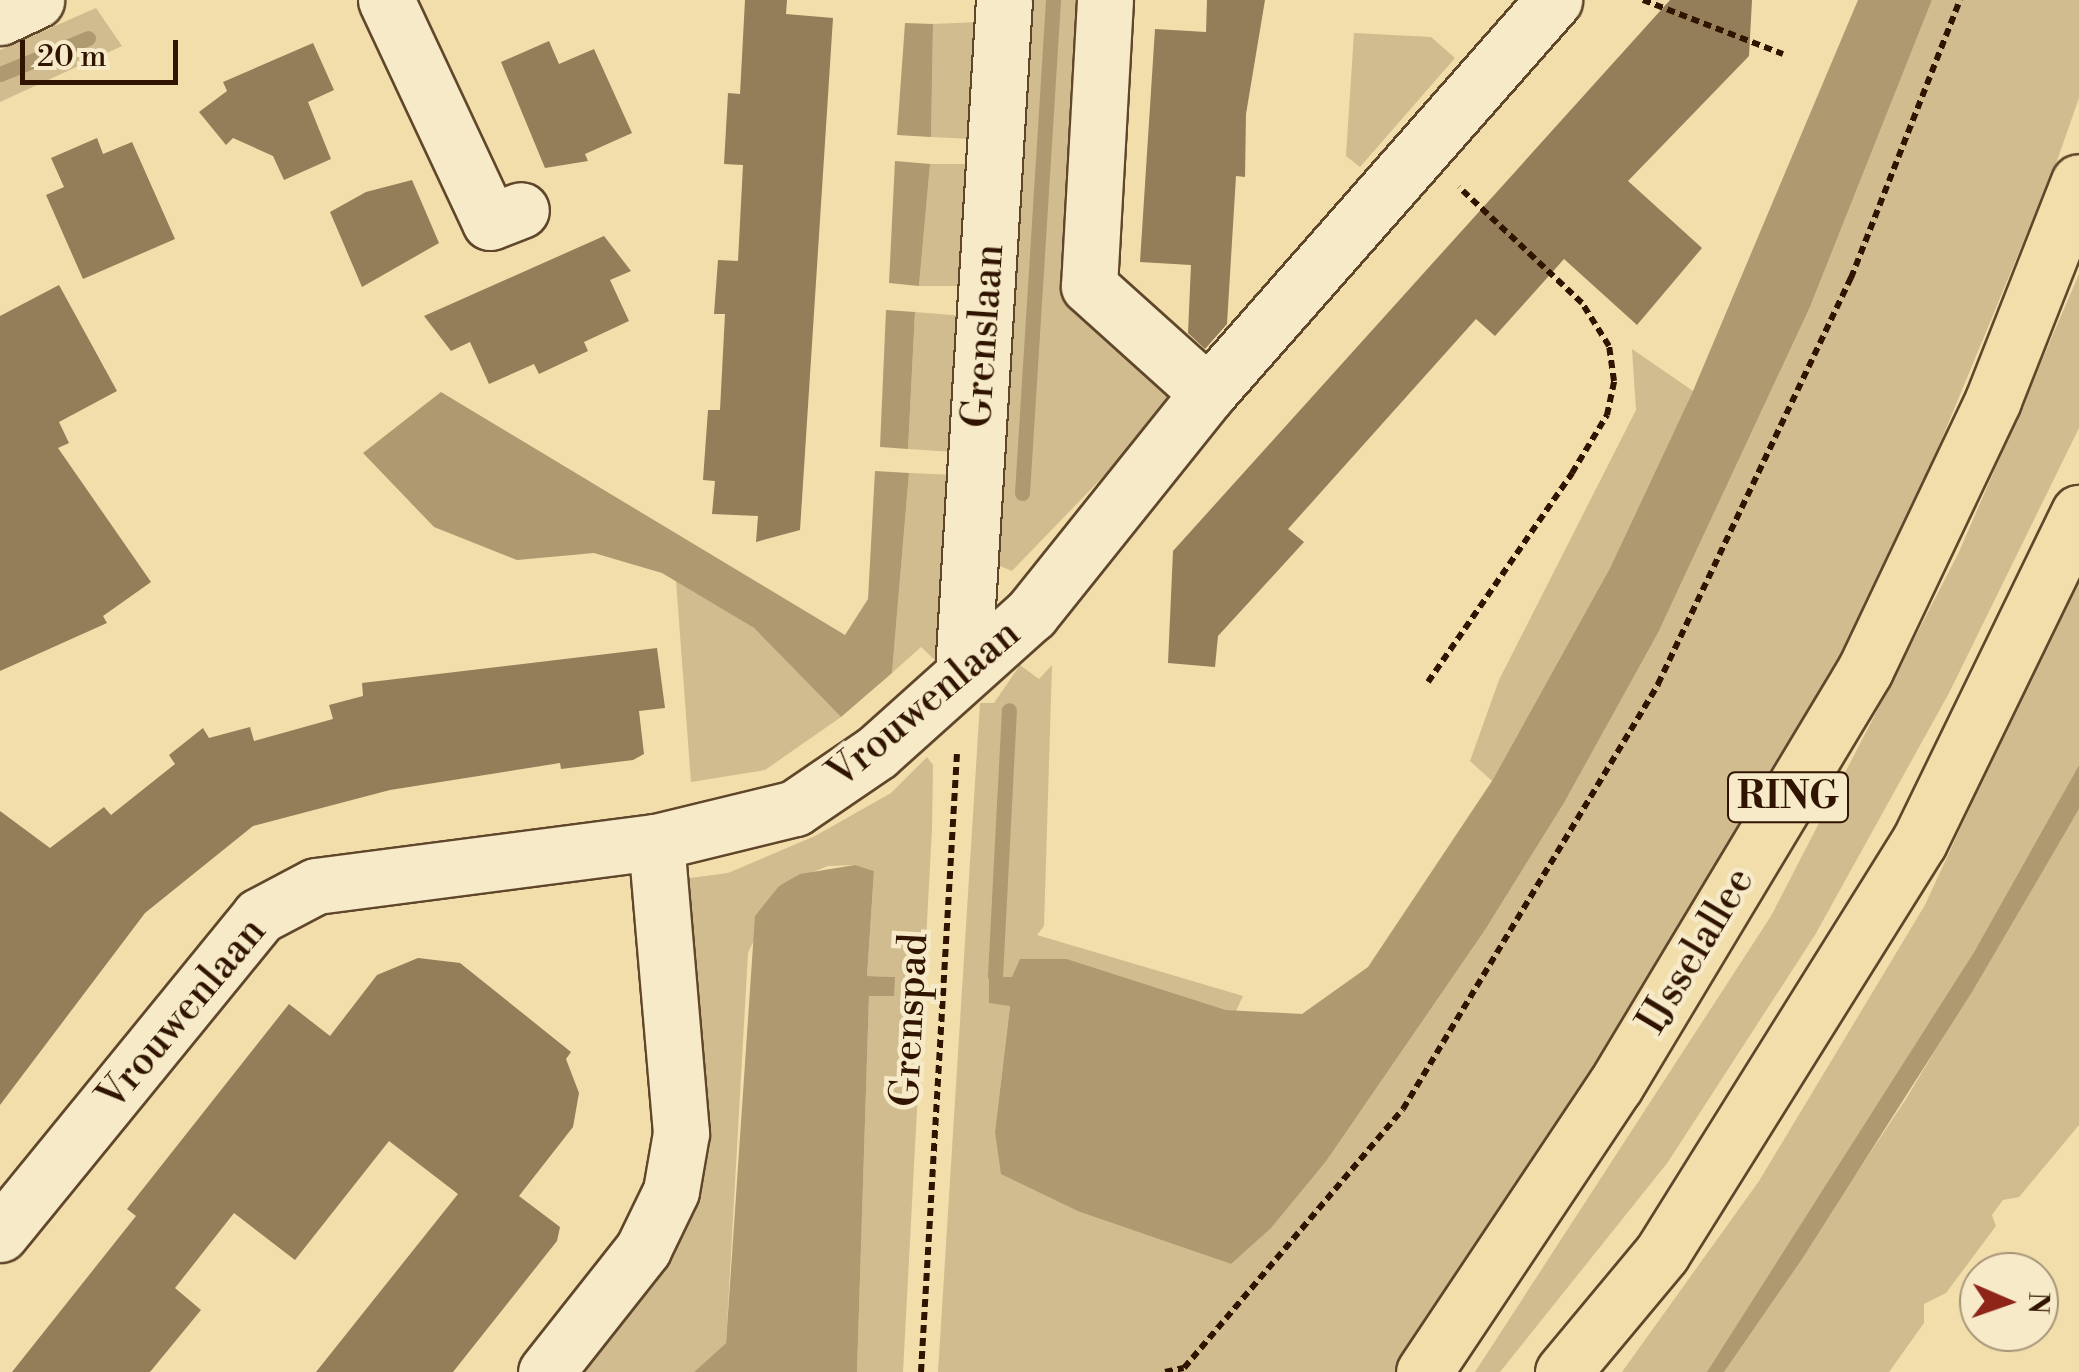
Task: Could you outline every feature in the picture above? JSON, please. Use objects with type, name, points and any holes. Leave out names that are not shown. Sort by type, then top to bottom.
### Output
[{"type":"main road","name":"IJsselallee","points":[[1424,1372],[1615,1086],[1865,670],[1993,400],[2079,182]]},
{"type":"main road","points":[[1563,1372],[1662,1253],[1919,842],[2079,513]]},
{"type":"street","points":[[0,17],[36,0]]},
{"type":"street","points":[[386,0],[490,222],[521,210]]},
{"type":"street","name":"Grenslaan","points":[[963,672],[1004,0]]},
{"type":"street","points":[[1106,0],[1089,286],[1208,393]]},
{"type":"street","name":"Vrouwenlaan","points":[[0,1234],[259,916],[316,886],[656,842],[795,808],[877,752],[1030,614],[1208,393],[1554,0]]},
{"type":"street","points":[[546,1372],[642,1249],[671,1192],[682,1134],[656,842]]},
{"type":"path","points":[[1643,0],[1782,54]]},
{"type":"path","points":[[1165,1372],[1184,1368],[1404,1109],[1658,684],[1852,278],[1960,0]]},
{"type":"path","points":[[1422,152],[1582,303],[1609,346],[1614,381],[1607,415],[1572,473],[1428,682]]},
{"type":"path","name":"Grenspad","points":[[921,1372],[963,672]]},
{"type":"shaded area","points":[[1021,0],[1092,0],[1073,302],[1178,399],[1012,571],[995,564]]},
{"type":"shaded area","points":[[1858,0],[1932,0],[1810,307],[1658,633],[1564,803],[1485,930],[1327,1160],[1271,1228],[1231,1264],[1080,1212],[1001,1174],[995,1132],[1010,1006],[989,1003],[989,976],[1012,977],[1020,959],[1067,959],[1226,1010],[1302,1014],[1368,967],[1492,781],[1610,568],[1693,391]]},
{"type":"shaded area","points":[[1932,0],[2079,0],[2079,98],[2058,158],[1909,518],[1768,800],[1397,1372],[938,1372],[980,703],[994,703],[1020,665],[1039,679],[1052,665],[1044,926],[1037,935],[1243,996],[1236,1011],[1226,1010],[1067,959],[1012,977],[989,976],[1010,1005],[995,1132],[1080,1212],[1231,1264],[1327,1160],[1485,930],[1564,803],[1658,633],[1810,307]]},
{"type":"shaded area","points":[[96,8],[122,46],[0,102],[0,50]]},
{"type":"shaded area","points":[[979,22],[973,139],[931,137],[933,24]]},
{"type":"shaded area","points":[[905,23],[933,24],[931,137],[897,135]]},
{"type":"shaded area","points":[[1354,33],[1431,37],[1455,58],[1360,167],[1346,156]]},
{"type":"shaded area","points":[[895,161],[930,164],[919,286],[889,283]]},
{"type":"shaded area","points":[[930,164],[973,164],[965,286],[919,286]]},
{"type":"shaded area","points":[[2079,274],[2079,428],[1949,693],[1815,935],[1668,1162],[1500,1372],[1475,1372],[1771,916],[1959,552]]},
{"type":"shaded area","points":[[886,310],[915,312],[908,449],[880,447]]},
{"type":"shaded area","points":[[915,312],[963,316],[954,452],[908,449]]},
{"type":"shaded area","points":[[1632,349],[1693,391],[1610,568],[1492,781],[1470,761],[1499,680],[1636,410]]},
{"type":"shaded area","points":[[441,392],[845,635],[868,599],[875,471],[909,473],[892,673],[841,717],[754,628],[662,573],[594,553],[517,560],[434,527],[363,453]]},
{"type":"shaded area","points":[[909,473],[954,475],[937,662],[921,647],[892,673]]},
{"type":"shaded area","points":[[2079,571],[2079,765],[1974,952],[1708,1372],[1622,1372],[1759,1181],[1925,905]]},
{"type":"shaded area","points":[[676,581],[754,628],[841,717],[765,770],[691,782]]},
{"type":"shaded area","points":[[927,757],[933,765],[932,828],[903,1372],[857,1372],[869,995],[895,977],[867,976],[874,871],[854,865],[828,866],[779,886],[748,953],[726,1343],[694,1372],[578,1372],[663,1261],[680,896],[690,878],[728,873],[815,836],[891,793]]},
{"type":"shaded area","points":[[2079,765],[2079,809],[1972,992],[1802,1259],[1724,1372],[1707,1372],[1974,952]]},
{"type":"shaded area","points":[[2079,809],[2079,1125],[2019,1197],[2003,1200],[1992,1215],[1996,1226],[1977,1252],[1959,1252],[1959,1276],[1946,1293],[1924,1304],[1924,1323],[1889,1372],[1724,1372],[1906,1099]]},
{"type":"shaded area","points":[[855,865],[874,871],[867,976],[895,977],[894,996],[869,996],[857,1372],[694,1372],[726,1343],[755,916],[779,886],[800,874]]},
{"type":"building","points":[[745,0],[787,0],[786,14],[833,18],[800,530],[756,542],[758,516],[712,514],[715,481],[703,480],[708,410],[720,410],[725,314],[714,314],[718,260],[738,261],[743,165],[724,164],[728,93],[740,94]]},
{"type":"building","points":[[1207,0],[1265,0],[1246,114],[1245,177],[1236,176],[1227,324],[1205,349],[1188,333],[1191,265],[1140,262],[1155,29],[1206,32]]},
{"type":"building","points":[[1670,0],[1752,0],[1749,56],[1628,181],[1702,248],[1637,325],[1564,259],[1495,336],[1476,319],[1288,529],[1304,542],[1218,636],[1215,667],[1168,663],[1173,551]]},
{"type":"building","points":[[549,41],[559,64],[594,49],[632,133],[585,154],[588,161],[545,168],[501,62]]},
{"type":"building","points":[[313,43],[334,90],[308,102],[331,159],[284,180],[273,156],[233,138],[226,145],[199,112],[227,91],[223,82]]},
{"type":"building","points":[[97,138],[103,154],[132,142],[175,239],[83,279],[46,195],[64,187],[51,158]]},
{"type":"building","points":[[412,180],[439,243],[362,287],[330,212],[366,192]]},
{"type":"building","points":[[604,236],[631,271],[610,280],[629,321],[584,342],[588,351],[539,374],[534,364],[489,384],[470,342],[451,351],[424,316]]},
{"type":"building","points":[[59,285],[117,391],[59,422],[69,443],[58,448],[151,582],[103,616],[107,623],[0,671],[0,316]]},
{"type":"building","points":[[657,648],[665,708],[639,711],[644,754],[633,760],[561,769],[560,763],[390,790],[253,826],[145,913],[0,1105],[0,811],[50,848],[104,807],[111,815],[175,764],[169,755],[203,728],[209,738],[250,727],[254,741],[333,719],[329,705],[363,696],[362,683]]},
{"type":"building","points":[[418,958],[460,963],[571,1052],[566,1059],[579,1093],[573,1127],[519,1196],[560,1227],[557,1241],[453,1372],[316,1372],[458,1194],[389,1141],[295,1260],[234,1213],[175,1288],[201,1310],[150,1372],[12,1372],[136,1216],[127,1209],[289,1004],[330,1036],[377,975]]},
{"type":"waterway","points":[[1022,493],[1053,0]]},
{"type":"waterway","points":[[0,74],[88,38]]},
{"type":"waterway","points":[[995,976],[1009,710]]}]
